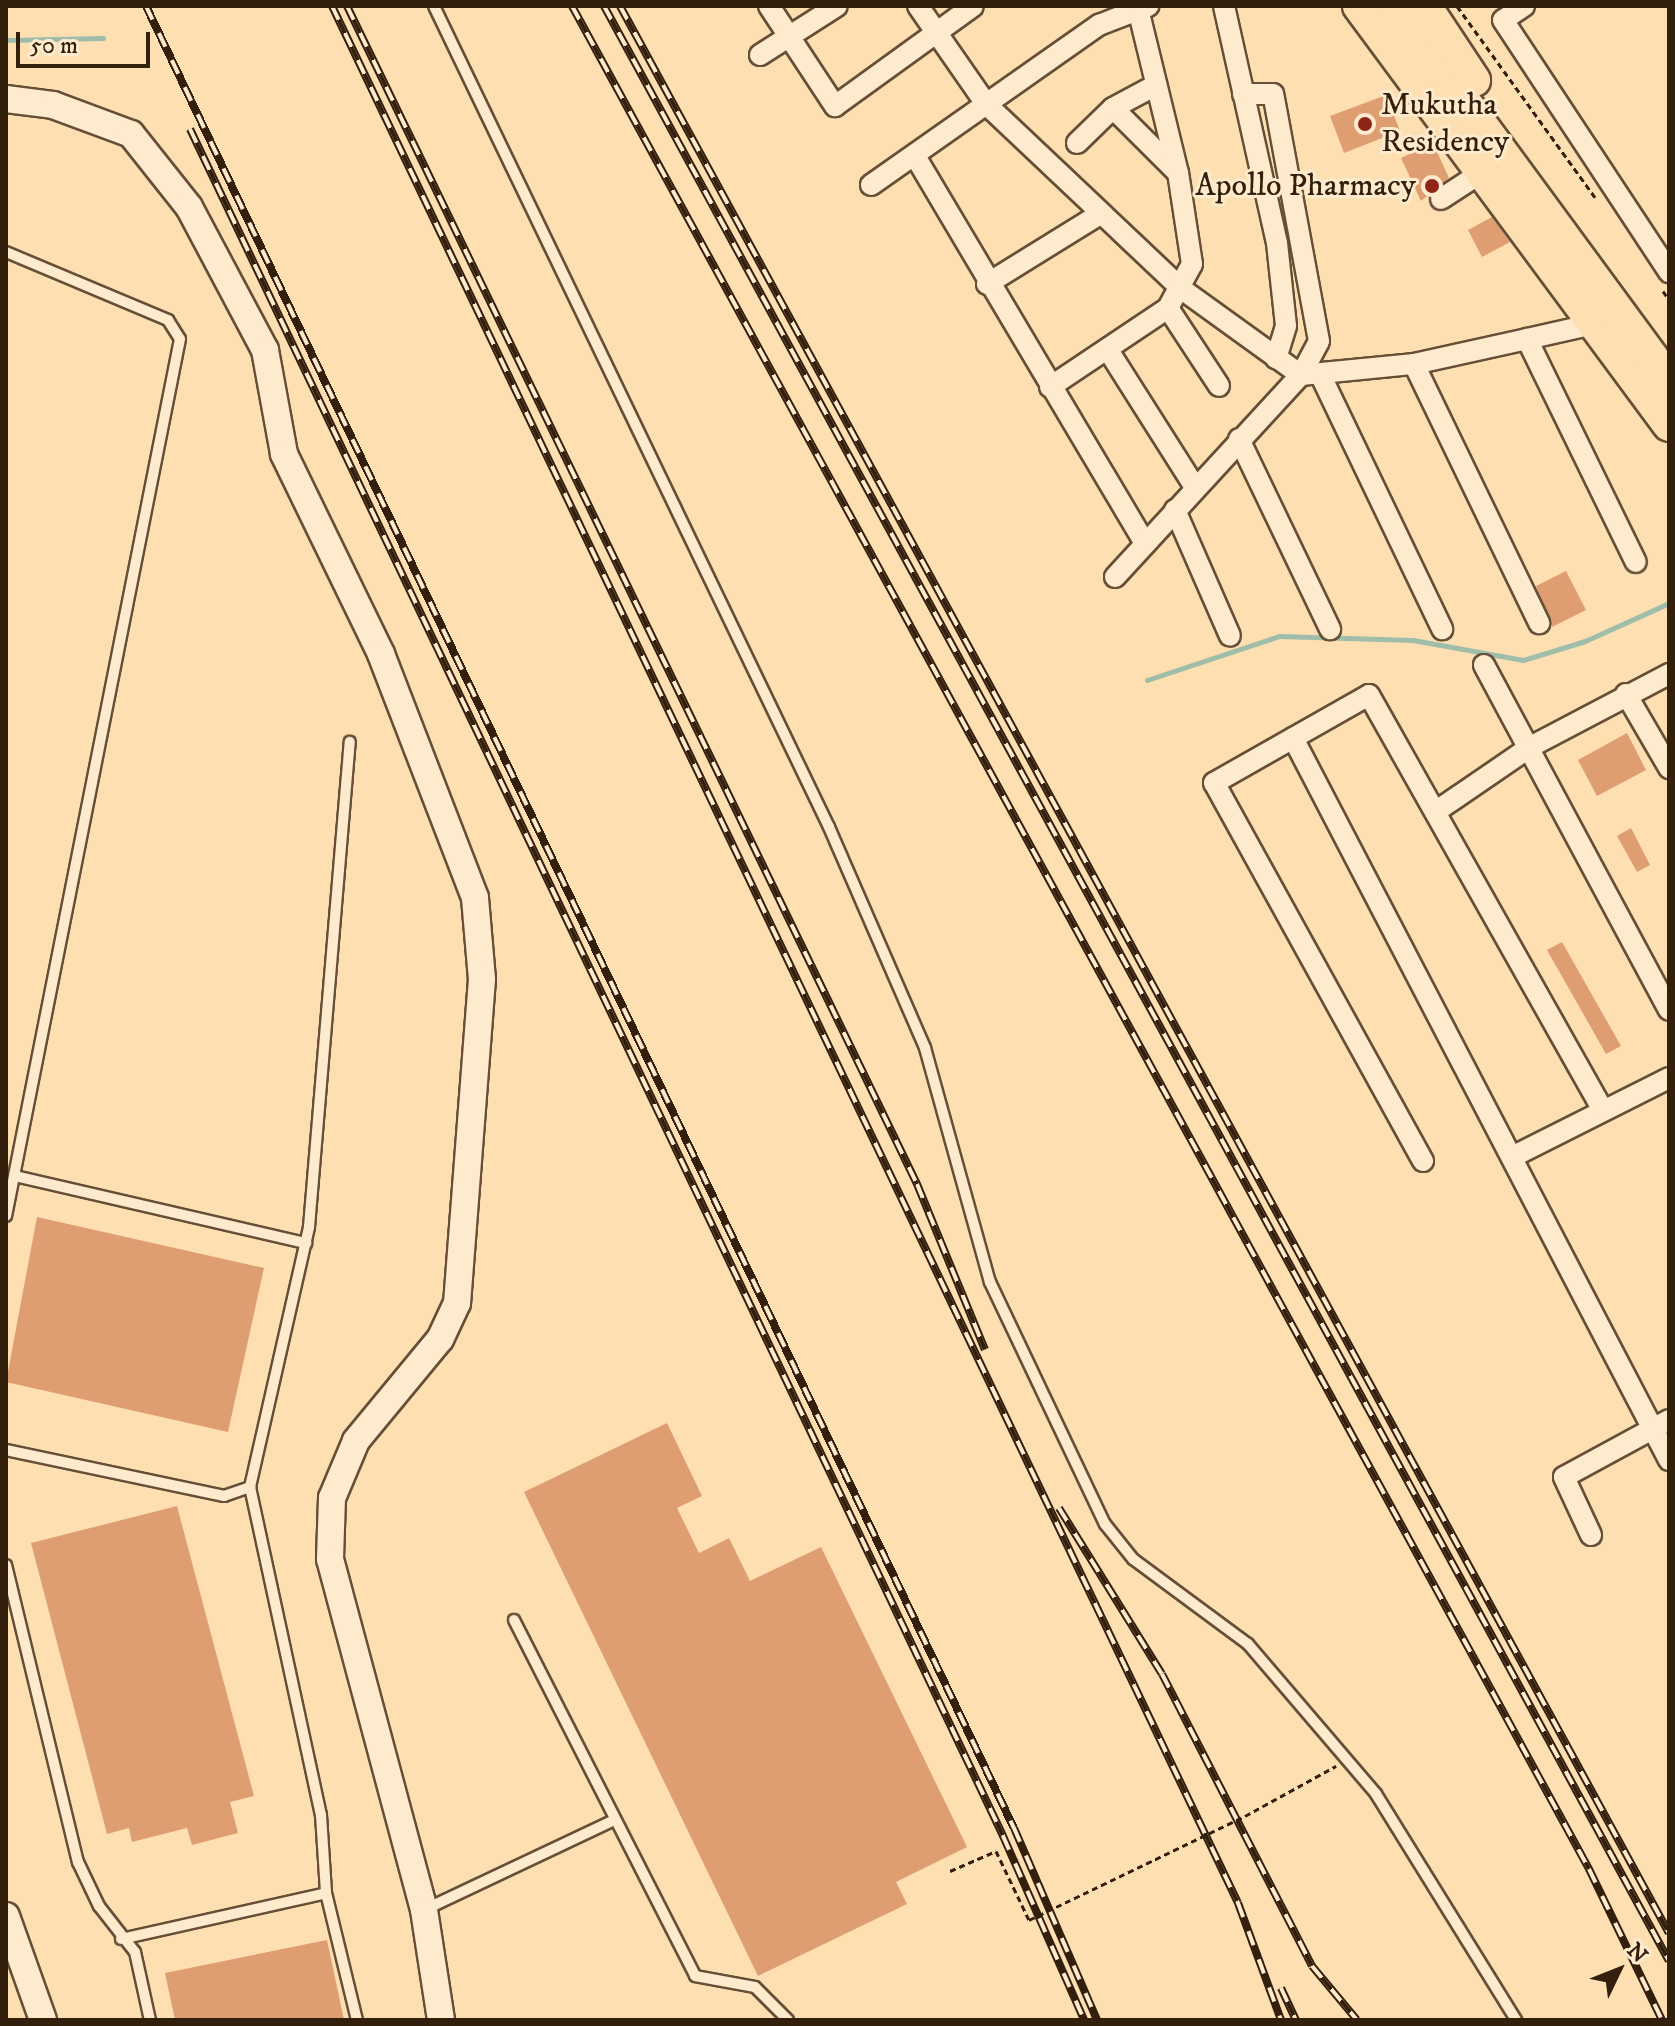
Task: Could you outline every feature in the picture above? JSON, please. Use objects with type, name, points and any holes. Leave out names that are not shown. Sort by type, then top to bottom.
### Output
[{"type":"main road","points":[[1359,6],[1598,323],[1669,425]]},
{"type":"main road","points":[[1394,6],[1669,380]]},
{"type":"main road","points":[[1425,6],[1669,356]]},
{"type":"street","points":[[769,6],[835,106],[973,6]]},
{"type":"street","points":[[760,55],[837,6]]},
{"type":"street","points":[[918,6],[986,104],[1100,214],[1183,290],[1294,367],[1414,364],[1598,323]]},
{"type":"street","points":[[1224,6],[1255,92],[1294,367],[1442,629]]},
{"type":"street","points":[[1524,6],[1503,20],[1666,271]]},
{"type":"street","points":[[871,185],[1099,25],[1143,8],[1156,85],[1178,173],[1192,264],[1183,290],[1168,308],[1050,387]]},
{"type":"street","points":[[1077,143],[1113,108],[1156,85]]},
{"type":"street","points":[[1115,577],[1141,537],[1175,510],[1192,483],[1239,439],[1294,367],[1319,341],[1317,311],[1273,94],[1255,92]]},
{"type":"street","points":[[6,99],[53,105],[131,134],[189,207],[265,350],[284,454],[381,654],[475,898],[482,967],[457,1303],[440,1339],[356,1441],[332,1498],[330,1559],[424,1910],[441,2020]]},
{"type":"street","points":[[1113,108],[1178,173]]},
{"type":"street","points":[[915,156],[987,284],[1141,537]]},
{"type":"street","points":[[1441,199],[1484,171]]},
{"type":"street","points":[[987,284],[1100,214]]},
{"type":"street","points":[[1168,308],[1219,386]]},
{"type":"street","points":[[1527,339],[1636,562]]},
{"type":"street","points":[[1108,350],[1192,483]]},
{"type":"street","points":[[1414,364],[1539,623]]},
{"type":"street","points":[[1239,439],[1330,629]]},
{"type":"street","points":[[1175,510],[1230,636]]},
{"type":"street","points":[[1484,665],[1669,1010]]},
{"type":"street","points":[[1438,810],[1530,747],[1669,674]]},
{"type":"street","points":[[1423,1161],[1214,783],[1372,694],[1603,1111]]},
{"type":"street","points":[[1626,694],[1669,768]]},
{"type":"street","points":[[1293,738],[1512,1157],[1661,1424],[1669,1460]]},
{"type":"street","points":[[1512,1157],[1669,1078]]},
{"type":"street","points":[[1591,1535],[1564,1477],[1661,1424]]},
{"type":"street","points":[[6,1916],[43,2020]]},
{"type":"street","points":[[6,1971],[27,2020]]},
{"type":"lane","points":[[434,6],[829,827],[925,1048],[990,1282],[1105,1524],[1133,1559],[1248,1644],[1343,1761],[1376,1794],[1516,2020]]},
{"type":"lane","points":[[6,252],[168,320],[180,339],[6,1216]]},
{"type":"lane","points":[[350,742],[306,1243],[250,1487],[321,1815],[326,1893],[357,2020]]},
{"type":"lane","points":[[15,1176],[306,1243]]},
{"type":"lane","points":[[6,1450],[224,1496],[241,1495],[250,1487]]},
{"type":"lane","points":[[6,1565],[78,1862],[121,1939],[135,1952],[150,2020]]},
{"type":"lane","points":[[514,1620],[695,1976],[755,1987],[788,2020]]},
{"type":"lane","points":[[424,1910],[614,1820]]},
{"type":"lane","points":[[121,1939],[326,1893]]},
{"type":"path","points":[[1457,6],[1601,205]]},
{"type":"path","points":[[1666,271],[1669,300]]},
{"type":"path","points":[[950,1871],[996,1851],[1029,1920],[1286,1796],[1343,1761]]},
{"type":"building","name":"Mukutha Residency","points":[[1386,95],[1400,131],[1344,153],[1330,116]]},
{"type":"building","points":[[1433,143],[1449,178],[1421,201],[1401,158]]},
{"type":"building","points":[[1492,217],[1510,242],[1482,257],[1468,230]]},
{"type":"building","points":[[1566,571],[1586,610],[1552,627],[1536,586]]},
{"type":"building","points":[[1627,733],[1646,770],[1597,796],[1578,760]]},
{"type":"building","points":[[1631,828],[1650,865],[1637,872],[1617,836]]},
{"type":"building","points":[[1562,942],[1621,1046],[1606,1054],[1547,950]]},
{"type":"building","points":[[37,1217],[264,1268],[228,1432],[6,1382]]},
{"type":"building","points":[[667,1423],[702,1496],[677,1508],[699,1553],[729,1538],[750,1581],[821,1547],[967,1847],[896,1882],[907,1904],[758,1976],[524,1492]]},
{"type":"building","points":[[177,1506],[254,1796],[230,1802],[238,1833],[192,1845],[187,1828],[132,1842],[129,1828],[107,1834],[31,1543]]},
{"type":"building","points":[[327,1940],[344,2020],[175,2020],[165,1973]]},
{"type":"waterway","points":[[6,40],[103,38]]},
{"type":"waterway","points":[[1147,680],[1279,636],[1413,640],[1523,660],[1585,641],[1669,603]]},
{"type":"railway","points":[[146,6],[1014,1828],[1097,2020]]},
{"type":"railway","points":[[332,6],[1238,1903],[1281,2020]]},
{"type":"railway","points":[[347,6],[917,1184],[985,1350]]},
{"type":"railway","points":[[572,6],[1589,1869],[1662,2020]]},
{"type":"railway","points":[[604,6],[1669,1961]]},
{"type":"railway","points":[[620,6],[1669,1933]]},
{"type":"railway","points":[[190,129],[1003,1836],[1084,2020]]},
{"type":"railway","points":[[1059,1508],[1162,1674],[1312,1966],[1357,2020]]},
{"type":"railway","points":[[1281,1988],[1296,2020]]},
{"type":"place","name":"Mukutha Residency","points":[[1365,124]]},
{"type":"place","name":"Apollo Pharmacy","points":[[1432,186]]}]
